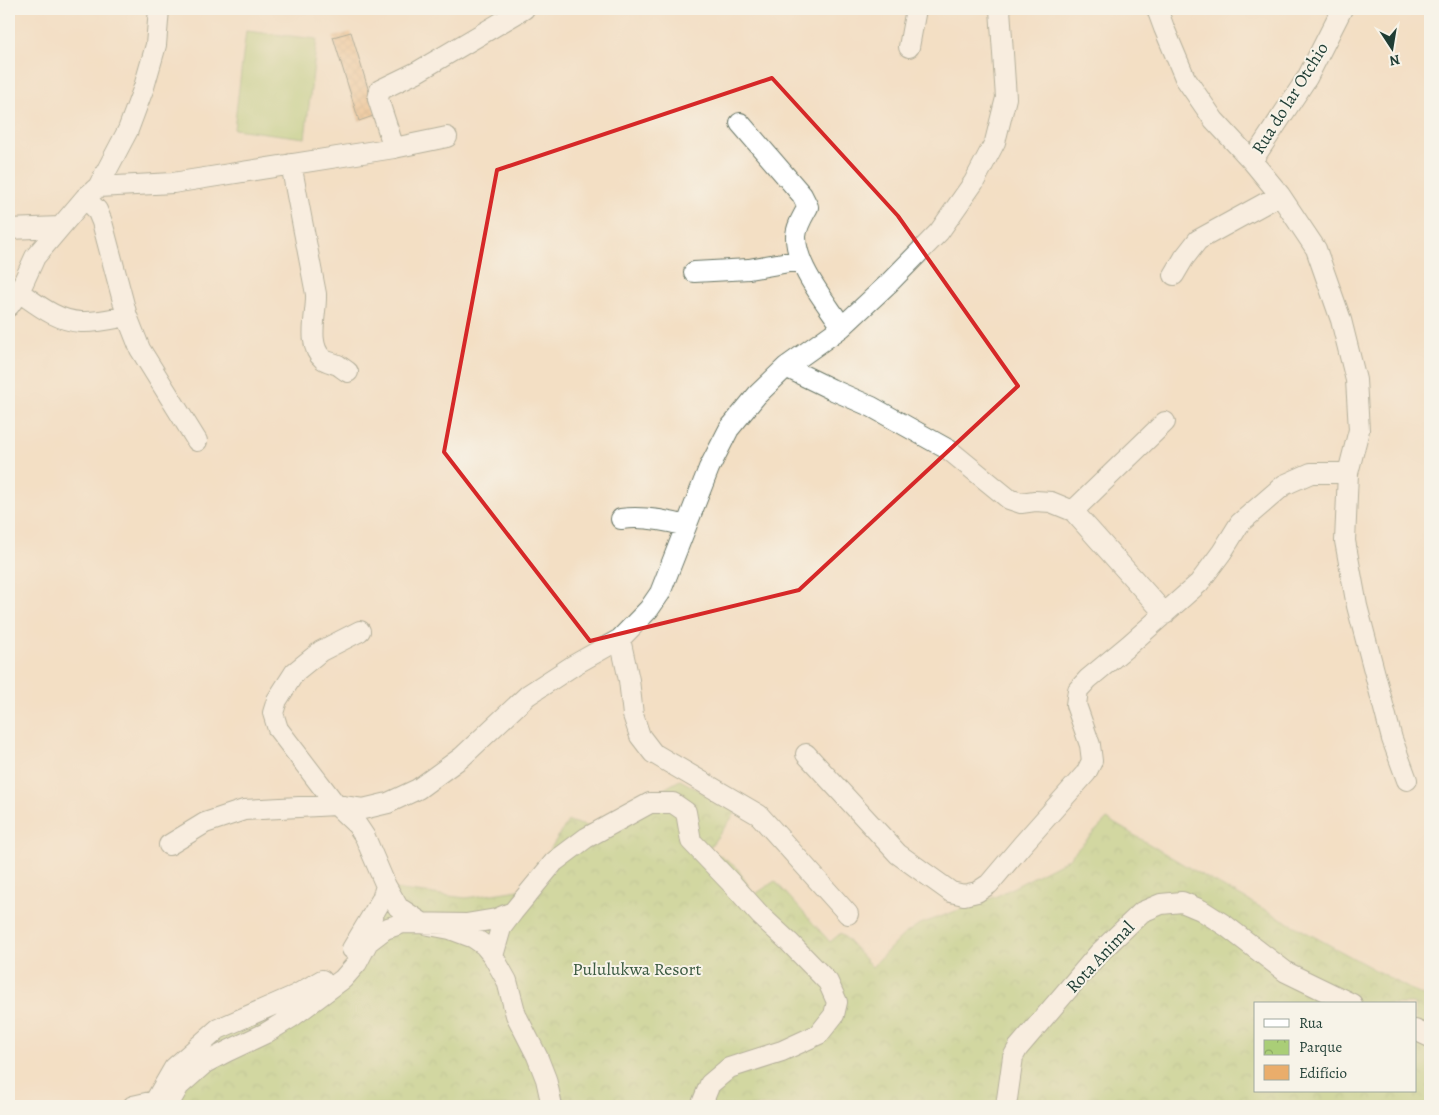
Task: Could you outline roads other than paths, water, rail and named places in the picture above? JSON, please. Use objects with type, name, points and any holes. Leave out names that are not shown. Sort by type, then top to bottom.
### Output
[{"type":"street","points":[[127,316],[100,321],[80,322],[61,318],[14,299],[35,257],[91,192],[128,130],[144,87],[156,45],[159,9]]},
{"type":"street","points":[[394,148],[378,99],[380,90],[417,72],[524,9]]},
{"type":"street","points":[[909,47],[916,9]]},
{"type":"street","points":[[169,845],[205,823],[244,810],[336,805],[363,809],[388,803],[418,790],[462,757],[528,695],[620,638],[649,609],[660,593],[709,468],[729,429],[757,395],[786,367],[842,327],[888,284],[939,232],[974,182],[995,142],[1006,98],[1000,9]]},
{"type":"street","points":[[1157,9],[1185,78],[1214,120],[1252,160],[1280,195],[1316,249],[1341,320],[1356,380],[1359,430],[1348,473],[1345,541],[1357,606],[1392,739],[1407,780]]},
{"type":"street","name":"Rua do lar Otchio","points":[[1252,160],[1307,78],[1342,9]]},
{"type":"street","points":[[740,123],[802,195],[808,208],[802,218],[796,236],[800,260],[842,327]]},
{"type":"street","points":[[91,192],[173,183],[394,148],[447,137]]},
{"type":"street","points":[[291,164],[316,294],[317,306],[314,341],[324,359],[348,372]]},
{"type":"street","points":[[91,192],[102,222],[127,316],[140,349],[197,442]]},
{"type":"street","points":[[1174,275],[1198,240],[1280,195]]},
{"type":"street","points":[[9,229],[60,227]]},
{"type":"street","points":[[694,272],[749,270],[800,260]]},
{"type":"street","points":[[786,367],[830,390],[872,407],[949,450],[1009,499],[1021,503],[1035,501],[1051,502],[1073,511],[1165,614]]},
{"type":"street","points":[[1073,511],[1165,422]]},
{"type":"street","points":[[806,754],[898,854],[951,892],[964,895],[976,892],[989,884],[1086,773],[1092,761],[1090,745],[1076,705],[1078,690],[1088,679],[1200,583],[1240,523],[1284,486],[1311,473],[1348,473]]},
{"type":"street","points":[[621,519],[634,517],[649,518],[686,526]]},
{"type":"street","points":[[360,631],[321,651],[295,672],[277,700],[273,713],[278,729],[336,805],[357,825],[398,907],[424,924],[450,928],[474,938],[484,945],[493,956],[507,981],[516,1015],[537,1056],[546,1079],[552,1106]]},
{"type":"street","points":[[620,638],[634,715],[640,736],[653,753],[758,815],[848,914]]},
{"type":"street","points":[[493,956],[501,928],[513,912],[554,862],[586,838],[650,803],[673,803],[686,812],[691,841],[761,916],[828,982],[837,1002],[834,1016],[819,1034],[782,1051],[729,1068],[710,1084],[700,1106]]},
{"type":"street","points":[[133,1106],[155,1101],[174,1068],[218,1029],[296,995],[334,973],[349,954],[382,899],[386,886]]},
{"type":"street","name":"Rota Animal","points":[[1006,1106],[1013,1057],[1018,1048],[1099,954],[1142,912],[1161,904],[1182,902],[1201,910],[1226,926],[1286,972],[1348,1002]]},
{"type":"street","points":[[171,1100],[179,1086],[205,1063],[266,1034],[343,979],[357,963],[368,942],[385,929],[403,923],[466,924],[496,920],[513,912]]},
{"type":"street","points":[[1416,1030],[1430,1036]]},
{"type":"park label","name":"Pululukwa Resort","points":[[637,969]]}]
